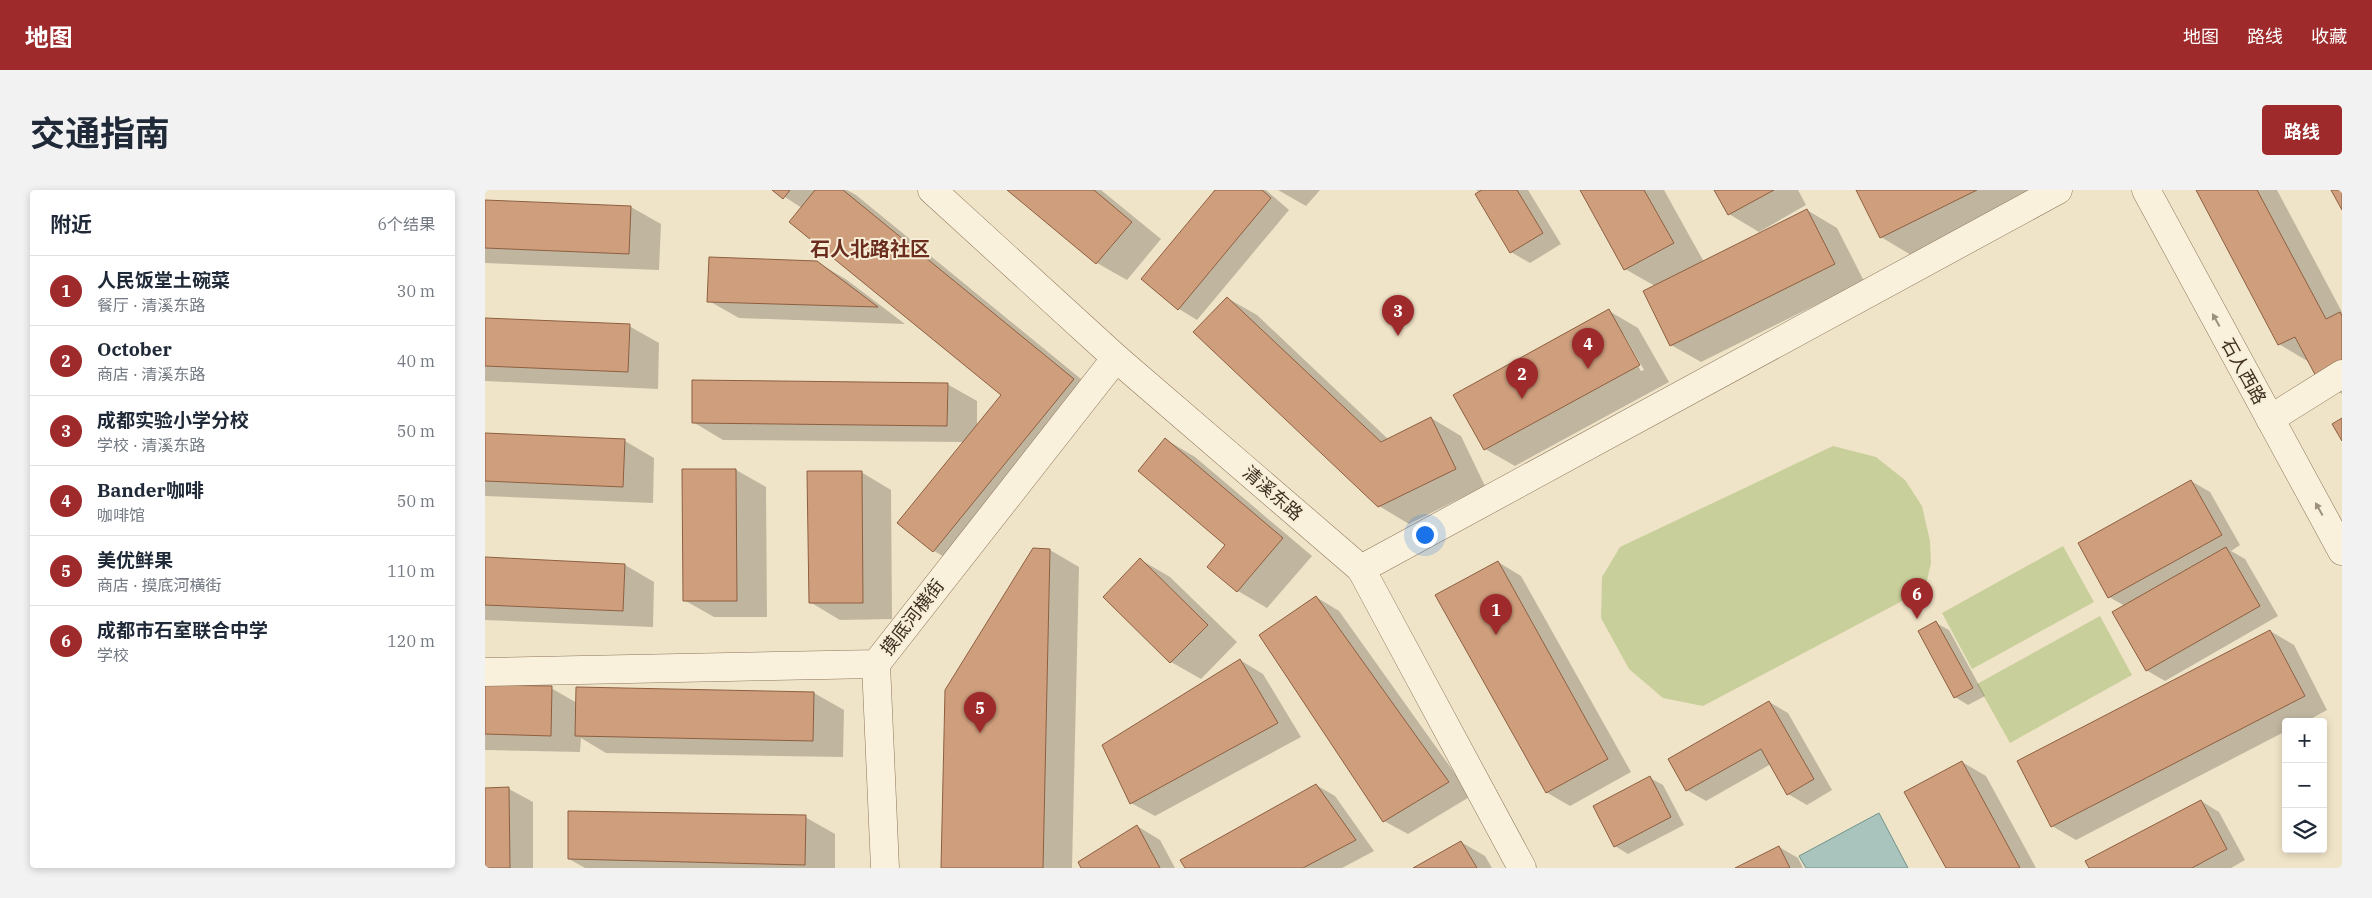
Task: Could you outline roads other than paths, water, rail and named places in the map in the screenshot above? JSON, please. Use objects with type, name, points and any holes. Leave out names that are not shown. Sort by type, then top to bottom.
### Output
[{"type":"street","name":"清溪东路","points":[[931,190],[1116,358],[1361,569],[1522,868]]},
{"type":"street","points":[[1361,569],[2058,190]]},
{"type":"street","name":"石人西路","points":[[2145,190],[2342,552]]},
{"type":"street","name":"摸底河横街","points":[[485,672],[876,664],[1116,358]]},
{"type":"street","points":[[2270,419],[2342,374]]},
{"type":"street","points":[[876,664],[885,868]]},
{"type":"water","points":[[1879,813],[1908,868],[1806,868],[1799,856]]},
{"type":"place","name":"成都实验小学分校","points":[[1398,336]]},
{"type":"place","name":"Bander咖啡","points":[[1588,369]]},
{"type":"place","name":"October","points":[[1522,399]]},
{"type":"place","name":"成都市石室联合中学","points":[[1917,619]]},
{"type":"place","name":"人民饭堂土碗菜","points":[[1496,635]]},
{"type":"place","name":"美优鲜果","points":[[980,733]]},
{"type":"district","name":"石人北路社区","points":[[870,248]]}]
